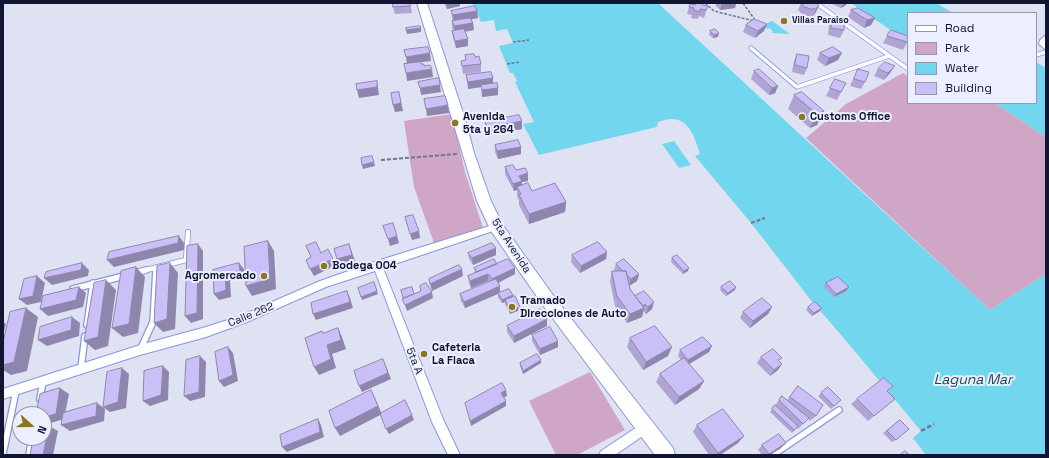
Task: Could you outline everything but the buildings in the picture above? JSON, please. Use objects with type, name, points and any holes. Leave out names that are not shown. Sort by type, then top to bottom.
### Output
[{"type":"highway","name":"5ta Avenida","points":[[422,3],[459,119],[468,154],[484,201],[496,226],[550,303],[666,455]]},
{"type":"street","points":[[1046,37],[1042,41],[1042,44],[1046,48]]},
{"type":"street","name":"Calle 262","points":[[3,394],[81,368],[221,327],[323,284],[496,226]]},
{"type":"street","name":"5ta A","points":[[377,265],[438,422],[454,455]]},
{"type":"street","points":[[605,455],[646,427]]},
{"type":"lane","points":[[816,3],[907,68]]},
{"type":"lane","points":[[750,48],[797,87],[888,56]]},
{"type":"lane","points":[[65,292],[93,283],[186,260],[188,232]]},
{"type":"lane","points":[[140,350],[153,322],[156,268]]},
{"type":"lane","points":[[81,368],[93,283]]},
{"type":"lane","points":[[38,406],[43,381]]},
{"type":"lane","points":[[3,454],[16,390]]},
{"type":"lane","points":[[772,455],[839,410]]},
{"type":"path","points":[[705,3],[714,11],[755,21],[743,3]]},
{"type":"path","points":[[513,42],[529,40]]},
{"type":"path","points":[[507,64],[520,62]]},
{"type":"path","points":[[381,160],[468,154]]},
{"type":"path","points":[[751,223],[765,218]]},
{"type":"path","points":[[921,431],[934,424]]},
{"type":"green space","points":[[903,73],[907,75],[907,104],[996,104],[1046,137],[1046,274],[990,310],[806,138],[846,104]]},
{"type":"green space","points":[[452,114],[465,172],[483,228],[434,243],[414,187],[404,121]]},
{"type":"green space","points":[[590,372],[625,430],[577,455],[556,455],[529,401]]},
{"type":"water","name":"Laguna Mar","points":[[473,3],[658,3],[990,310],[1046,274],[1046,455],[926,455],[913,438],[921,431],[810,299],[751,223],[695,156],[700,154],[691,131],[682,121],[668,119],[658,122],[657,127],[539,155],[523,124],[534,122],[515,82],[517,81],[513,73],[510,73],[499,46],[513,43],[507,29],[496,31],[494,20],[481,22]]},
{"type":"water","points":[[851,3],[936,3],[951,12],[907,12],[907,41]]},
{"type":"water","points":[[772,21],[790,34],[773,33],[771,29],[759,27]]},
{"type":"water","points":[[1037,63],[1046,68],[1046,137],[996,104],[1037,104]]},
{"type":"water","points":[[674,141],[691,165],[679,168],[662,144]]},
{"type":"pier","points":[[675,15],[770,103],[769,104],[672,16]]},
{"type":"place","name":"Villas Paraiso","points":[[784,21]]},
{"type":"place","name":"Customs Office","points":[[802,117]]},
{"type":"place","name":"Avenida 5ta y 264","points":[[455,123]]},
{"type":"place","name":"Bodega 004","points":[[324,266]]},
{"type":"place","name":"Agromercado","points":[[264,276]]},
{"type":"place","name":"Tramado Direcciones de Auto","points":[[512,307]]},
{"type":"place","name":"Cafeteria La Flaca","points":[[424,354]]}]
